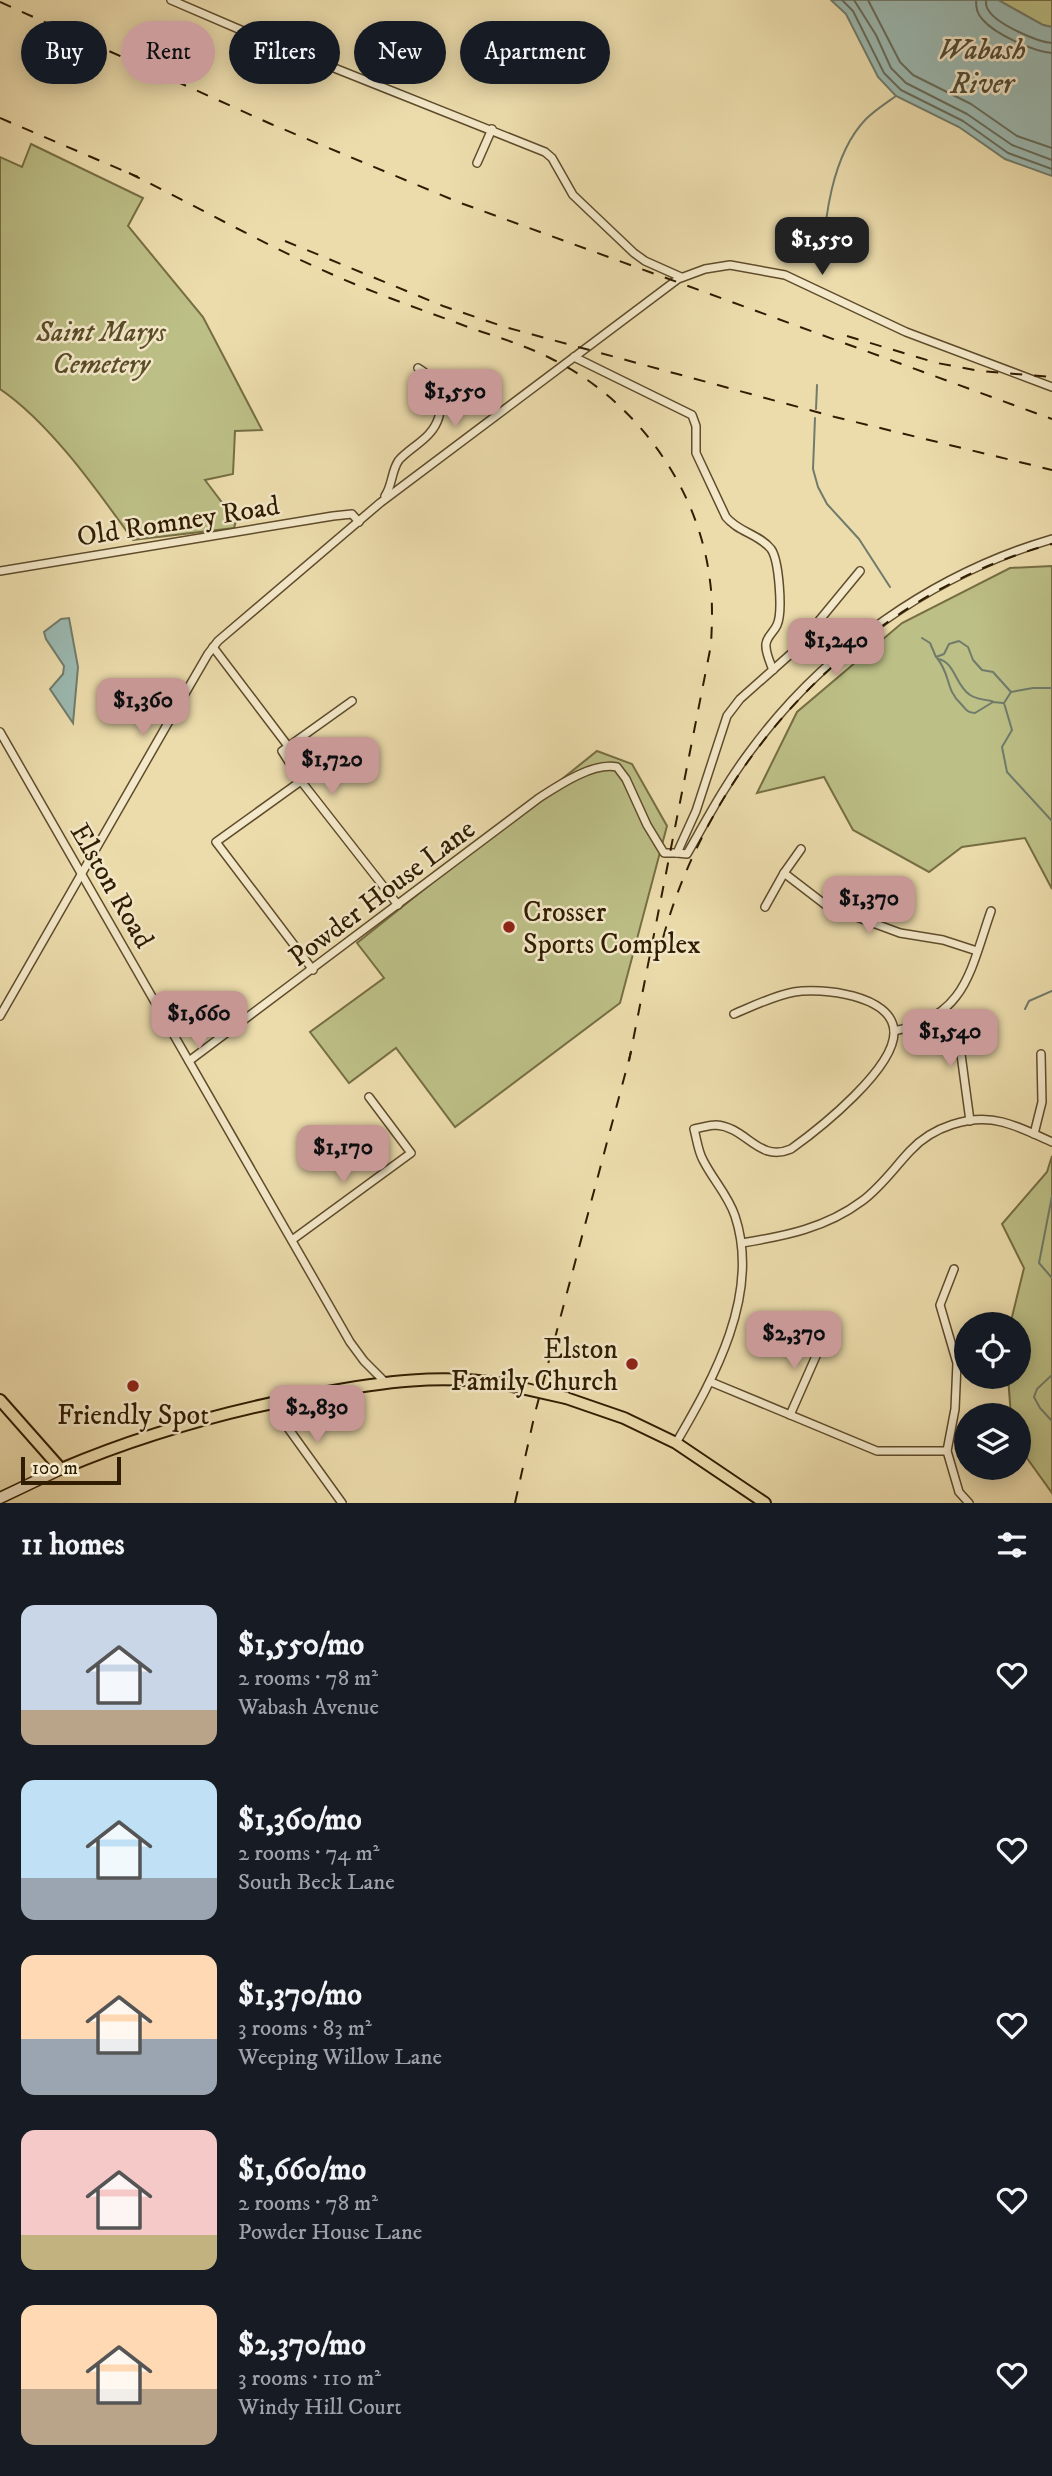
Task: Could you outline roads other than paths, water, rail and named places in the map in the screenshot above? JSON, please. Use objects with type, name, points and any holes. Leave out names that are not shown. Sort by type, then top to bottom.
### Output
[{"type":"main road","points":[[0,1399],[61,1469],[155,1433],[270,1403],[385,1382],[460,1379],[508,1385],[566,1398],[624,1418],[676,1444],[765,1503]]},
{"type":"street","points":[[170,0],[264,40],[492,129],[550,155],[573,195],[634,253],[645,261],[681,277]]},
{"type":"street","points":[[477,163],[492,129]]},
{"type":"street","points":[[0,1016],[213,647],[380,503],[681,277],[730,265],[783,274],[906,332],[1052,387]]},
{"type":"street","points":[[573,357],[692,415],[696,426],[696,453],[726,517],[731,524],[763,542],[774,554],[780,612],[778,625],[766,642],[773,670]]},
{"type":"street","points":[[380,503],[391,486],[393,471],[399,460],[431,432],[439,417],[439,391],[432,380],[418,368]]},
{"type":"street","name":"Old Romney Road","points":[[0,571],[333,516],[352,514],[359,522]]},
{"type":"street","points":[[860,571],[804,641],[740,699],[727,716],[696,811],[677,853],[687,854],[750,750],[795,698],[825,669],[888,618],[949,580],[985,562],[1052,540]]},
{"type":"street","points":[[213,647],[288,746]]},
{"type":"street","points":[[352,701],[282,751],[301,781],[398,905]]},
{"type":"street","name":"Elston Road","points":[[0,732],[351,1342],[364,1361],[385,1382]]},
{"type":"street","name":"Powder House Lane","points":[[189,1061],[568,780],[605,766],[618,767],[664,853],[677,853]]},
{"type":"street","points":[[301,781],[216,842],[313,970]]},
{"type":"street","points":[[765,907],[801,849]]},
{"type":"street","points":[[784,873],[827,905],[900,933],[943,940],[977,951]]},
{"type":"street","points":[[894,1031],[925,1022],[940,1013],[960,993],[991,911]]},
{"type":"street","points":[[676,1444],[711,1382],[726,1345],[740,1291],[742,1243],[733,1209],[704,1162],[694,1129],[720,1126],[741,1134],[767,1152],[776,1153],[791,1149],[869,1082],[889,1050],[894,1031],[887,1014],[870,1001],[812,990],[780,996],[734,1014]]},
{"type":"street","points":[[940,1013],[960,1047],[970,1121]]},
{"type":"street","points":[[1034,1134],[1042,1102],[1041,1054]]},
{"type":"street","points":[[292,1240],[411,1153],[369,1097]]},
{"type":"street","points":[[742,1243],[805,1230],[835,1217],[876,1189],[924,1138],[948,1126],[970,1121],[1001,1122],[1052,1142]]},
{"type":"street","points":[[954,1269],[940,1305],[957,1363],[955,1409],[947,1451],[959,1492],[969,1503]]},
{"type":"street","points":[[790,1415],[824,1338]]},
{"type":"street","points":[[711,1382],[877,1451],[947,1451]]},
{"type":"street","points":[[270,1403],[342,1503]]},
{"type":"street","points":[[0,1498],[61,1469]]},
{"type":"water","name":"Wabash River","points":[[831,0],[998,0],[1043,25],[1052,27],[1052,176],[1005,159],[959,127],[896,96],[878,77],[846,14]]},
{"type":"water","points":[[69,618],[78,667],[73,723],[50,689],[63,674],[64,666],[44,632],[61,619]]},
{"type":"waterway","points":[[822,269],[828,210],[837,170],[845,151],[866,119],[896,96]]},
{"type":"waterway","points":[[816,409],[817,385]]},
{"type":"waterway","points":[[815,418],[813,469],[818,487],[827,504],[859,539],[890,587]]},
{"type":"waterway","points":[[922,638],[930,643],[936,657],[944,654],[949,644],[959,641],[968,647],[973,660],[982,670],[993,672],[1011,692],[1004,703],[1012,730],[1002,747],[1007,772],[1052,821]]},
{"type":"waterway","points":[[937,658],[952,693],[968,711],[975,713],[993,702],[1003,703]]},
{"type":"waterway","points":[[938,659],[948,664],[961,686],[970,695],[992,701]]},
{"type":"waterway","points":[[1011,692],[1052,688]]},
{"type":"waterway","points":[[1025,1009],[1029,1001],[1052,991]]},
{"type":"waterway","points":[[1052,1196],[1039,1263],[1052,1278]]},
{"type":"waterway","points":[[1052,1375],[1037,1389],[1034,1397],[1052,1421]]},
{"type":"railway","points":[[0,2],[271,124],[458,202],[1052,419]]},
{"type":"railway","points":[[0,118],[138,177]]},
{"type":"railway","points":[[129,173],[328,273],[386,297],[513,342],[581,375],[635,422],[658,450],[677,480],[692,512],[703,546],[711,589],[711,645],[629,1061]]},
{"type":"railway","points":[[285,241],[443,306],[505,327],[835,417],[1052,470]]},
{"type":"railway","points":[[847,336],[937,363],[980,371],[1052,377]]},
{"type":"railway","points":[[663,938],[687,871],[719,806],[760,746],[807,691],[861,642],[921,600],[985,567],[1052,544]]},
{"type":"railway","points":[[515,1503],[535,1413],[631,1052]]},
{"type":"place","name":"Crosser Sports Complex","points":[[509,927]]},
{"type":"place","name":"Elston Family Church","points":[[632,1364]]},
{"type":"place","name":"Friendly Spot","points":[[133,1386]]},
{"type":"park label","name":"Saint Marys Cemetery","points":[[101,347]]}]
